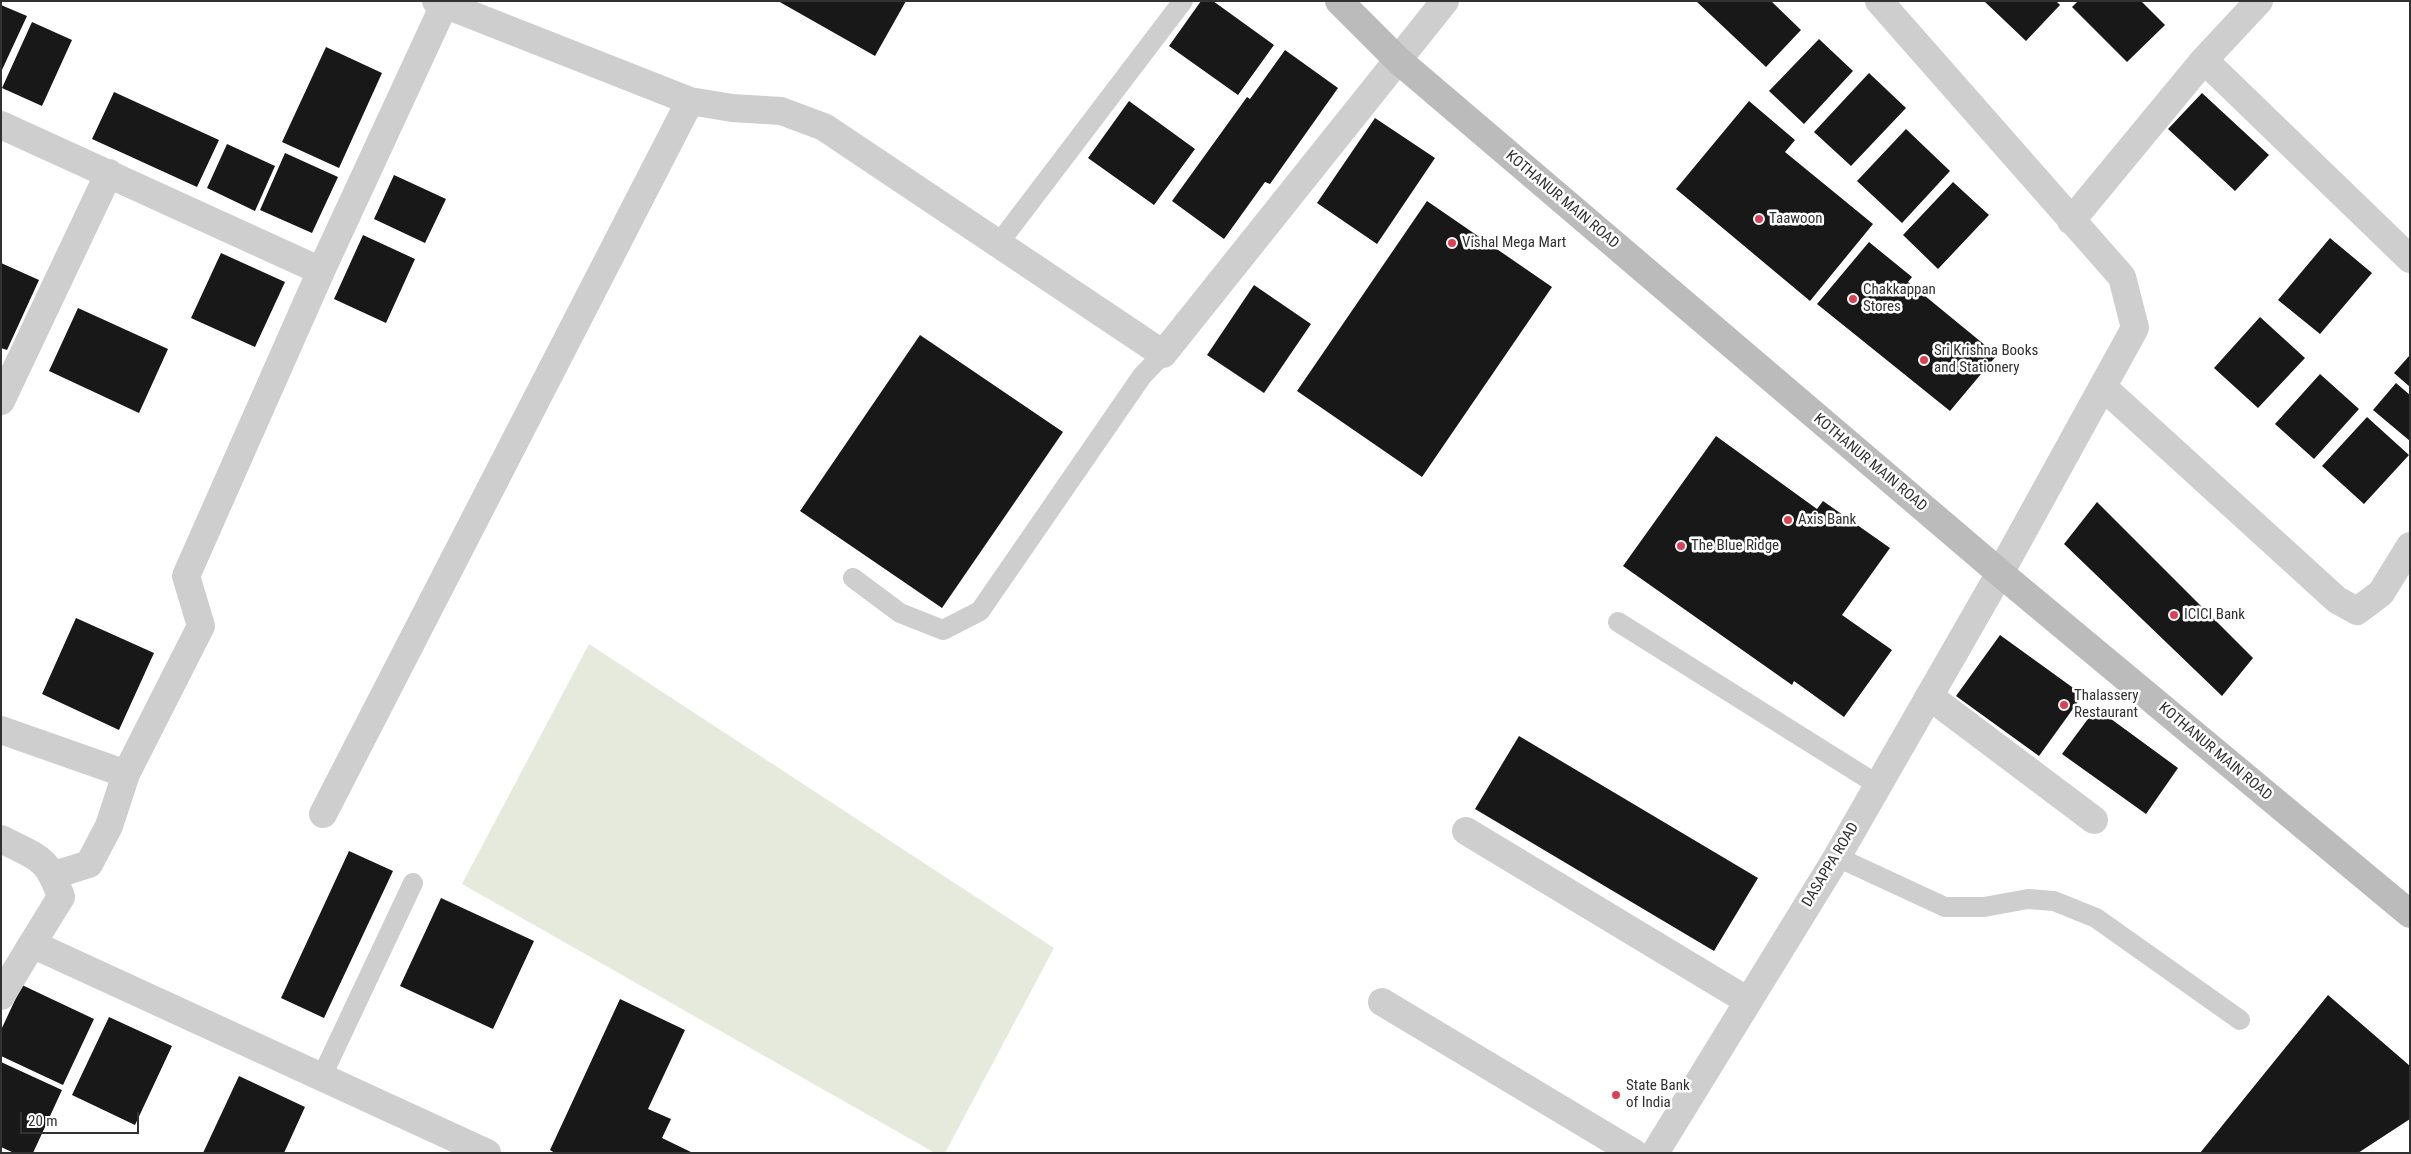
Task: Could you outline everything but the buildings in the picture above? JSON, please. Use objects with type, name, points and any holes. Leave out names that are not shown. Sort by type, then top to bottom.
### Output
[{"type":"main road","name":"KOTHANUR MAIN ROAD","points":[[1339,1],[1398,60],[2000,573],[2410,914]]},
{"type":"street","points":[[54,875],[89,864],[109,826],[126,774],[202,626],[186,576],[440,3],[690,101],[732,108],[781,111],[824,126],[1163,354],[1445,1]]},
{"type":"street","name":"DASAPPA ROAD","points":[[1655,1153],[1878,785],[2000,573],[2135,328],[2122,277],[1879,1]]},
{"type":"street","points":[[2071,221],[2204,60],[2259,1]]},
{"type":"street","points":[[2204,60],[2408,253]]},
{"type":"street","points":[[323,814],[690,101]]},
{"type":"street","points":[[1,125],[109,172],[321,271]]},
{"type":"street","points":[[1,401],[109,172]]},
{"type":"street","points":[[2103,386],[2337,600],[2357,611],[2381,593],[2410,546]]},
{"type":"street","points":[[1929,696],[2094,820]]},
{"type":"street","points":[[1,730],[126,774]]},
{"type":"street","points":[[1466,831],[1748,1001]]},
{"type":"street","points":[[1,839],[43,861],[54,875],[61,897],[1,996]]},
{"type":"street","points":[[32,944],[487,1153]]},
{"type":"street","points":[[1382,1002],[1634,1153]]},
{"type":"lane","points":[[999,243],[1184,1]]},
{"type":"lane","points":[[853,578],[900,613],[943,630],[980,611],[1142,376],[1163,354]]},
{"type":"lane","points":[[1618,622],[1878,785]]},
{"type":"lane","points":[[1836,857],[1945,907],[1984,907],[2028,899],[2054,901],[2096,918],[2240,1020]]},
{"type":"lane","points":[[322,1076],[413,883]]},
{"type":"shaded area","points":[[589,644],[1054,948],[945,1153],[935,1153],[462,884]]},
{"type":"place","name":"Taawoon","points":[[1759,219]]},
{"type":"place","name":"Vishal Mega Mart","points":[[1452,243]]},
{"type":"place","name":"Chakkappan Stores","points":[[1853,299]]},
{"type":"place","name":"Sri Krishna Books and Stationery","points":[[1924,360]]},
{"type":"place","name":"Axis Bank","points":[[1788,520]]},
{"type":"place","name":"The Blue Ridge","points":[[1681,546]]},
{"type":"place","name":"ICICI Bank","points":[[2174,615]]},
{"type":"place","name":"Thalassery Restaurant","points":[[2064,705]]},
{"type":"place","name":"State Bank of India","points":[[1616,1095]]}]
